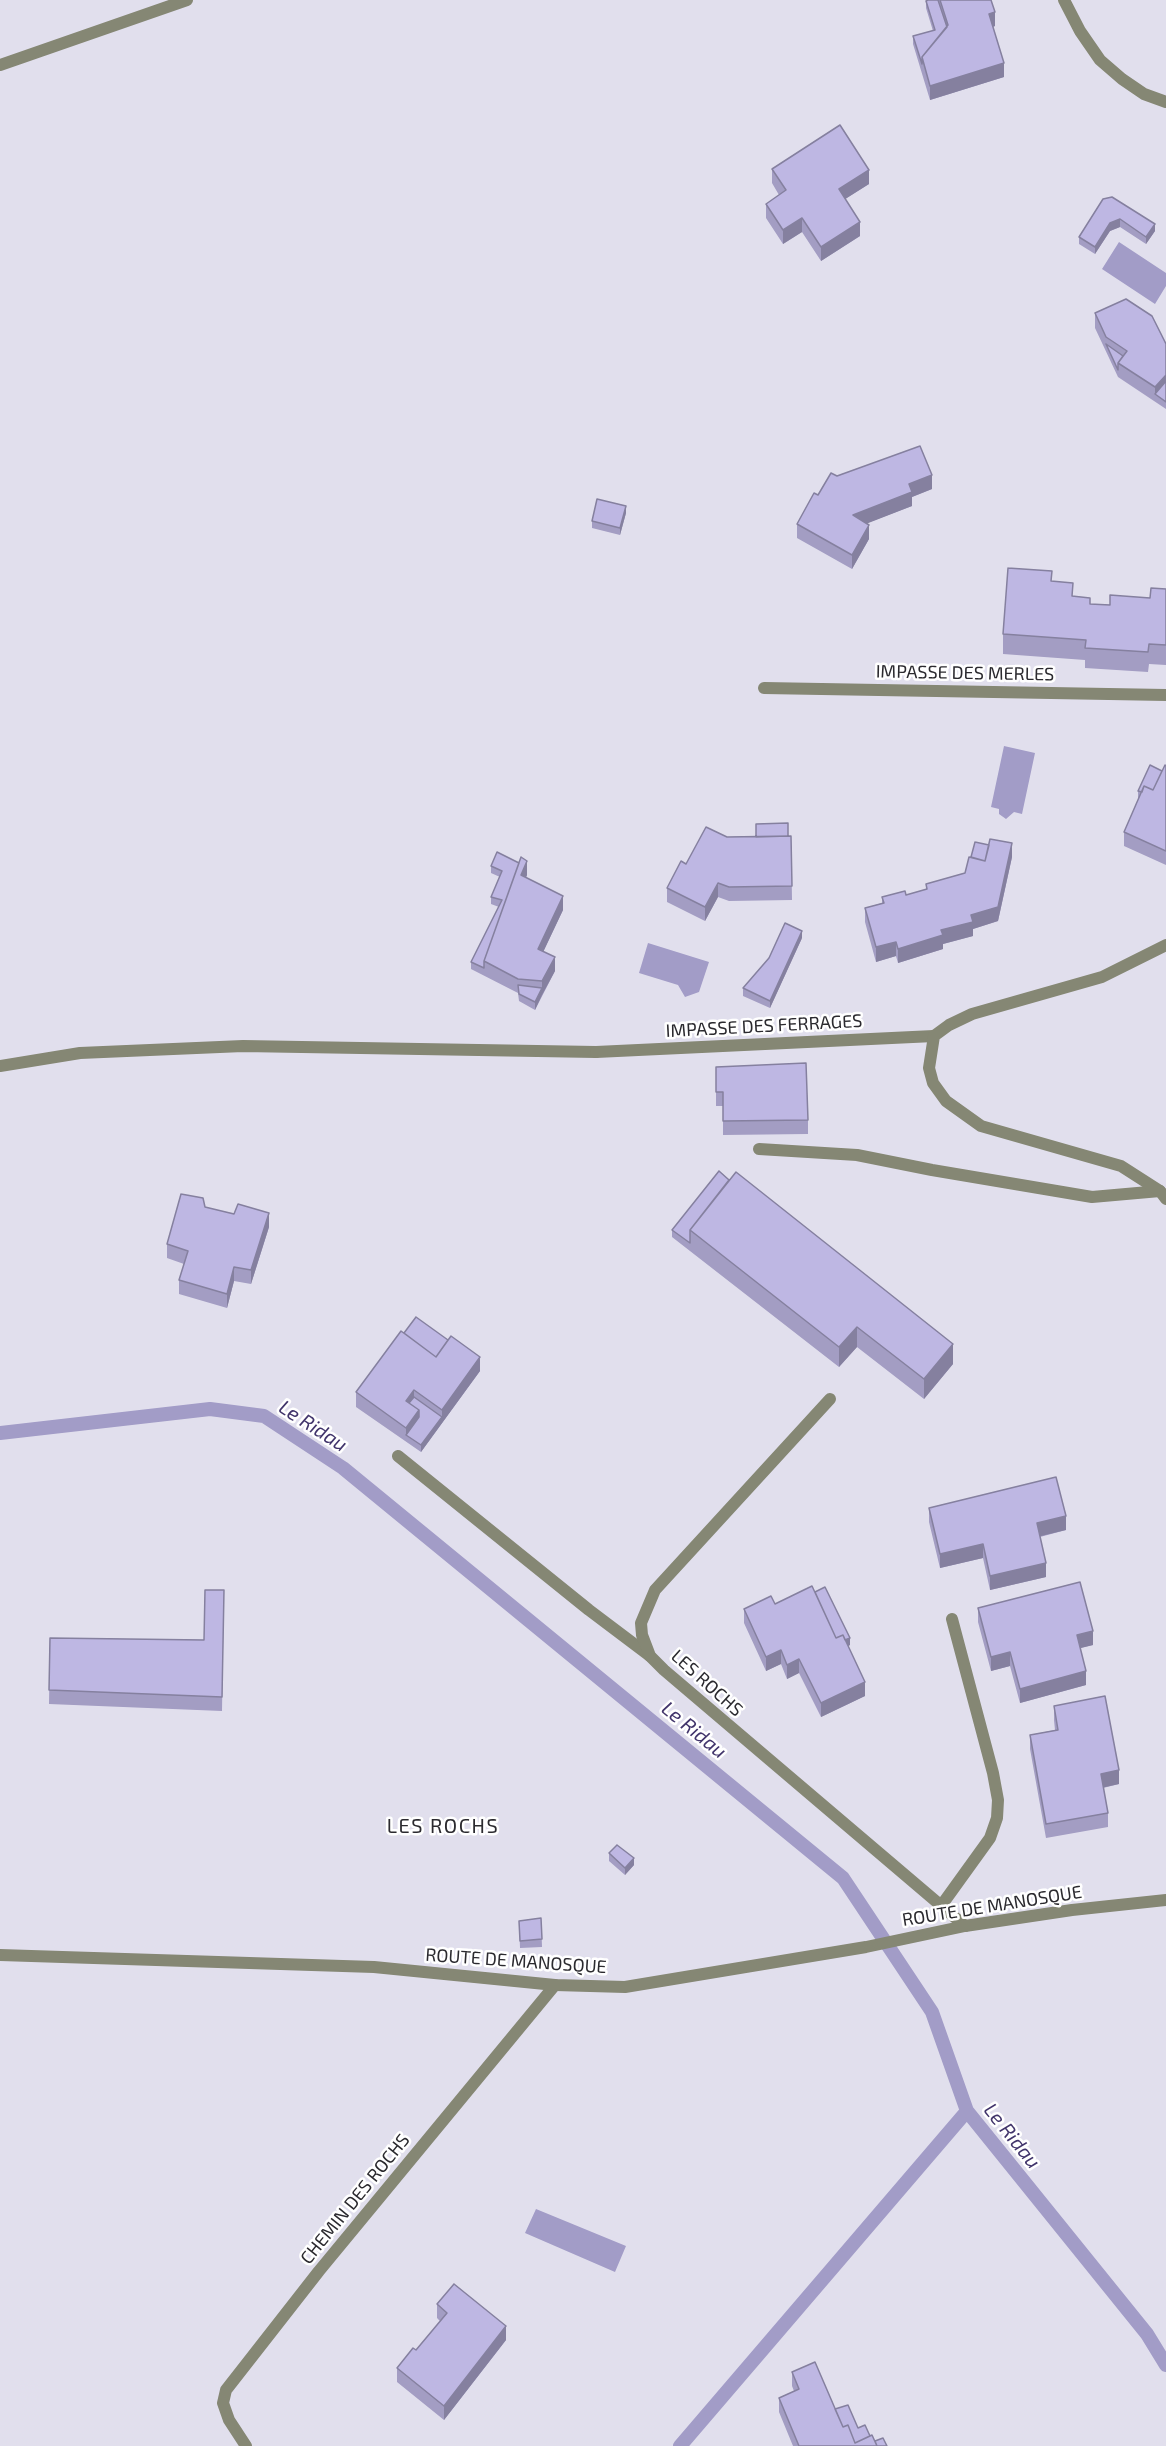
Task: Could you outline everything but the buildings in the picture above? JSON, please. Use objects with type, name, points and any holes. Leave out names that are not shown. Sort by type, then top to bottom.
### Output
[{"type":"street","points":[[0,65],[187,0]]},
{"type":"street","points":[[1064,0],[1080,31],[1100,60],[1144,94],[1166,102]]},
{"type":"street","name":"IMPASSE DES MERLES","points":[[764,688],[1166,695]]},
{"type":"street","points":[[1163,1195],[1121,1166],[981,1126],[946,1101],[933,1083],[929,1068],[934,1036],[949,1025],[972,1014],[1102,977],[1166,945]]},
{"type":"street","name":"IMPASSE DES FERRAGES","points":[[0,1066],[80,1053],[243,1046],[596,1052],[934,1036]]},
{"type":"street","points":[[759,1149],[856,1155],[1092,1197],[1163,1195]]},
{"type":"street","name":"LES ROCHS","points":[[830,1399],[655,1590],[641,1623],[642,1635],[650,1656],[701,1703],[965,1926]]},
{"type":"street","points":[[398,1456],[589,1610],[650,1656]]},
{"type":"street","points":[[941,1906],[990,1838],[997,1818],[998,1800],[993,1773],[952,1619]]},
{"type":"street","name":"ROUTE DE MANOSQUE","points":[[0,1955],[374,1967],[555,1985],[625,1987],[866,1947],[965,1926],[1072,1910],[1166,1900]]},
{"type":"street","name":"CHEMIN DES ROCHS","points":[[246,2446],[229,2420],[223,2403],[226,2390],[318,2271],[555,1985]]},
{"type":"shaded area","points":[[1119,242],[1166,273],[1166,286],[1155,304],[1102,269]]},
{"type":"shaded area","points":[[1004,746],[1035,753],[1022,814],[1014,812],[1006,819],[999,814],[999,809],[991,807]]},
{"type":"shaded area","points":[[648,943],[709,962],[699,992],[685,997],[678,985],[639,973]]},
{"type":"shaded area","points":[[536,2209],[626,2246],[615,2272],[525,2233]]},
{"type":"waterway","name":"Le Ridau","points":[[0,1433],[210,1409],[264,1416],[343,1468],[843,1878],[932,2012],[967,2111],[1147,2334],[1166,2365]]},
{"type":"waterway","points":[[680,2446],[967,2111]]},
{"type":"district","name":"LES ROCHS","points":[[443,1826]]}]
